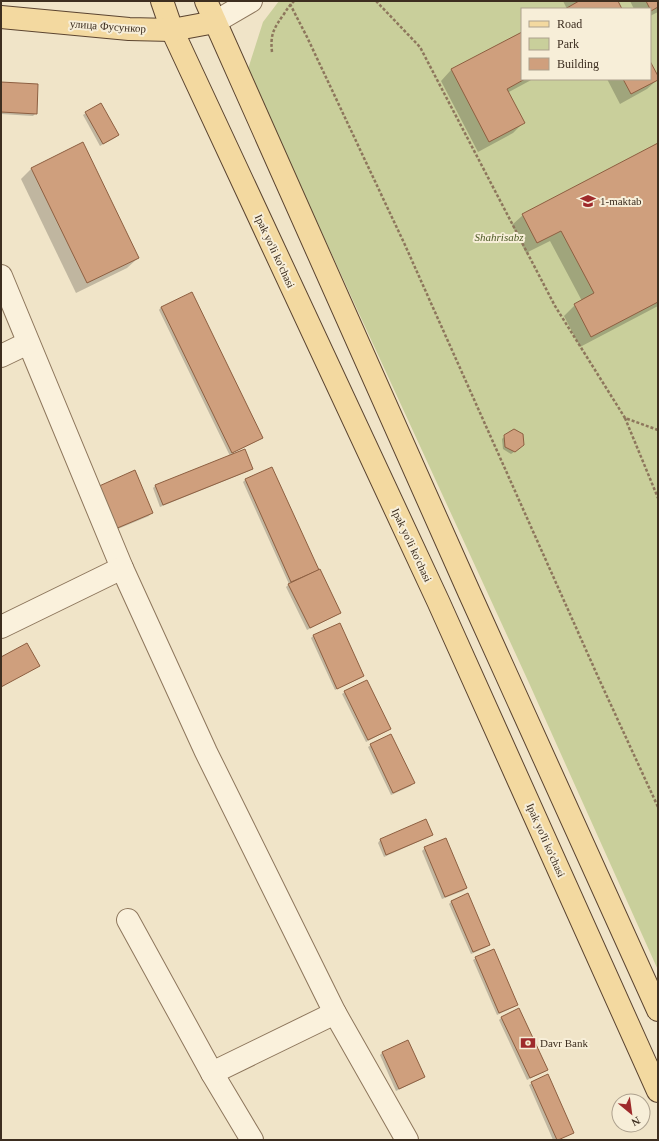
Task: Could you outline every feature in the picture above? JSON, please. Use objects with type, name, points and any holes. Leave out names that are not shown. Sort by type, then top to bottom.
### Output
[{"type":"main road","name":"Ipak yo'li ko'chasi","points":[[162,1],[172,30],[438,601],[658,1091]]},
{"type":"main road","points":[[206,1],[469,592],[658,1010]]},
{"type":"main road","name":"улица Фусункор","points":[[1,17],[129,29],[172,30],[215,22]]},
{"type":"street","points":[[215,22],[251,1]]},
{"type":"street","points":[[1,276],[122,568],[210,759],[335,1013],[407,1140]]},
{"type":"street","points":[[1,356],[28,343]]},
{"type":"street","points":[[1,627],[122,568]]},
{"type":"street","points":[[128,920],[212,1073],[252,1140]]},
{"type":"street","points":[[212,1073],[335,1013]]},
{"type":"path","points":[[272,52],[271,41],[275,26],[290,4],[294,1]]},
{"type":"path","points":[[376,1],[420,47],[556,306],[625,418],[658,498]]},
{"type":"path","points":[[290,4],[405,246],[658,807]]},
{"type":"path","points":[[625,418],[658,430]]},
{"type":"green space","name":"Shahrisabz","points":[[279,1],[658,1],[658,970],[529,683],[248,69],[263,22]]},
{"type":"building","points":[[579,1],[618,1],[622,8],[567,8]]},
{"type":"building","points":[[646,1],[658,1],[658,7],[651,11],[651,8],[650,8]]},
{"type":"building","points":[[521,33],[521,80],[523,80],[507,89],[525,123],[489,142],[451,69]]},
{"type":"building","points":[[651,63],[658,76],[658,80],[631,94],[624,80],[651,80]]},
{"type":"building","points":[[1,82],[38,84],[37,114],[1,112]]},
{"type":"building","points":[[101,103],[119,135],[103,144],[85,112]]},
{"type":"building","points":[[83,142],[139,258],[87,283],[31,168]]},
{"type":"building","points":[[658,143],[658,302],[591,337],[574,304],[594,293],[561,231],[537,243],[522,214]]},
{"type":"building","points":[[192,292],[263,438],[232,453],[161,307]]},
{"type":"building","points":[[514,429],[523,434],[524,445],[515,452],[505,447],[504,435]]},
{"type":"building","points":[[245,449],[253,469],[163,505],[155,485]]},
{"type":"building","points":[[272,467],[319,570],[291,582],[245,479]]},
{"type":"building","points":[[135,470],[153,513],[115,529],[97,487]]},
{"type":"building","points":[[320,569],[341,613],[310,628],[288,584]]},
{"type":"building","points":[[340,623],[364,676],[337,689],[313,635]]},
{"type":"building","points":[[27,643],[40,666],[1,687],[1,657]]},
{"type":"building","points":[[367,680],[391,729],[368,740],[344,691]]},
{"type":"building","points":[[391,734],[415,783],[393,793],[370,744]]},
{"type":"building","points":[[426,819],[433,835],[386,855],[380,839]]},
{"type":"building","points":[[446,838],[467,888],[445,897],[424,847]]},
{"type":"building","points":[[468,893],[490,945],[473,952],[451,901]]},
{"type":"building","points":[[494,949],[518,1005],[499,1013],[475,957]]},
{"type":"building","points":[[519,1008],[548,1070],[530,1078],[501,1017]]},
{"type":"building","points":[[408,1040],[425,1077],[399,1089],[382,1052]]},
{"type":"building","points":[[548,1074],[574,1133],[558,1140],[531,1082]]},
{"type":"place","name":"1-maktab","points":[[588,201]]},
{"type":"place","name":"Davr Bank","points":[[528,1043]]}]
